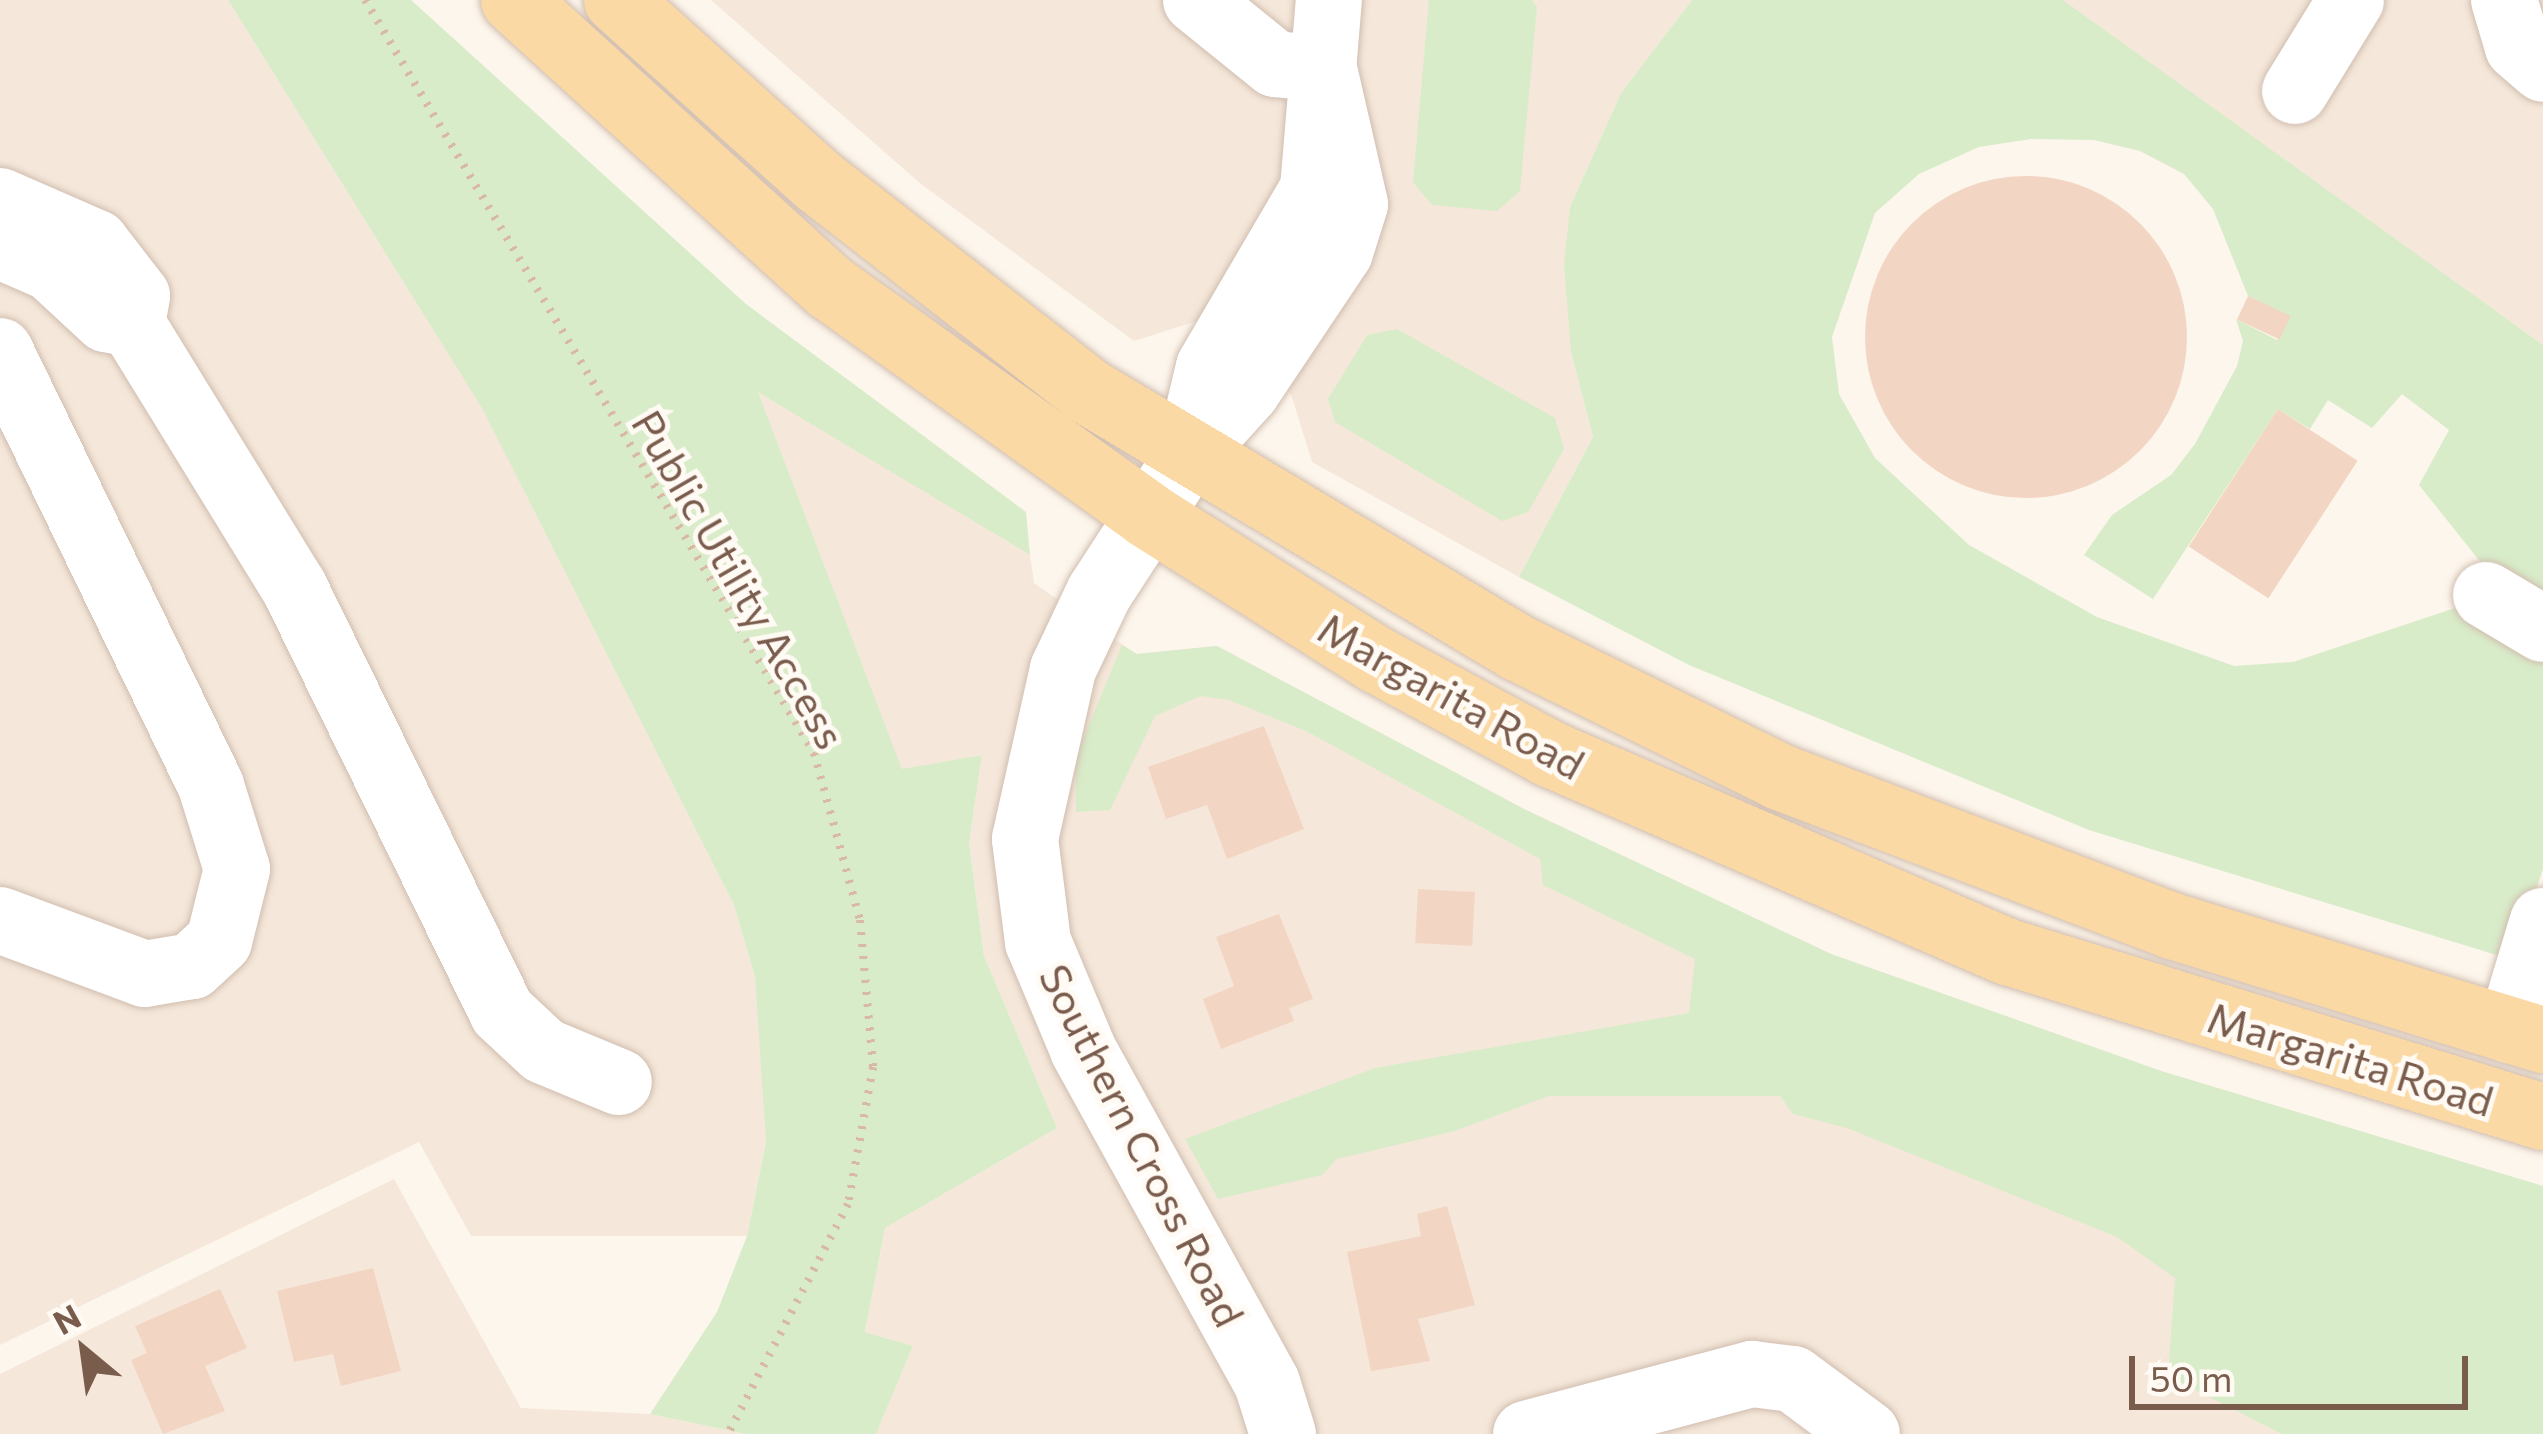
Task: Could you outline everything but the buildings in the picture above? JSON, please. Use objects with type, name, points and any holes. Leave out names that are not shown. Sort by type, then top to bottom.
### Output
[{"type":"main road","name":"Margarita Road","points":[[514,0],[831,288],[1149,516],[1376,660],[1550,754],[1737,839],[2008,952],[2543,1117]]},
{"type":"main road","name":"Margarita Road","points":[[616,0],[736,111],[968,302],[1188,456],[1518,648],[1780,776],[2171,926],[2527,1035]]},
{"type":"street","points":[[1196,0],[1275,64],[1324,69]]},
{"type":"street","name":"Southern Cross Road","points":[[1283,1434],[1267,1383],[1083,1049],[1038,942],[1025,838],[1042,747],[1090,612],[1188,456],[1209,368],[1313,188],[1329,0]]},
{"type":"street","points":[[2295,91],[2351,0]]},
{"type":"street","points":[[2504,0],[2518,47],[2543,69]]},
{"type":"street","points":[[0,201],[71,225],[96,243],[137,296],[132,324],[294,586],[502,1012],[544,1051],[619,1082]]},
{"type":"street","points":[[0,246],[51,268],[106,319],[132,324]]},
{"type":"street","points":[[0,351],[212,786],[237,869],[219,941],[192,966],[145,974],[0,920]]},
{"type":"street","points":[[2486,595],[2543,629]]},
{"type":"street","points":[[2527,1035],[2543,921]]},
{"type":"street","points":[[1526,1434],[1752,1375],[1793,1379],[1867,1434]]},
{"type":"path","name":"Public Utility Access","points":[[364,0],[814,753],[860,920],[873,1067],[848,1204],[728,1434]]},
{"type":"shaded area","points":[[0,0],[228,0],[482,407],[734,905],[755,977],[766,1140],[747,1236],[471,1236],[419,1142],[0,1345]]},
{"type":"shaded area","points":[[711,0],[1692,0],[1621,93],[1570,207],[1571,352],[1593,437],[1519,577],[1312,462],[1291,394],[1200,320],[1134,341],[921,184]]},
{"type":"shaded area","points":[[2063,0],[2543,0],[2543,345],[2062,2]]},
{"type":"shaded area","points":[[757,390],[1030,555],[1034,583],[1136,654],[1217,646],[1524,809],[1831,954],[2161,1071],[2543,1186],[2543,1434],[876,1434],[913,1346],[865,1332],[885,1228],[1057,1128],[984,956],[969,843],[982,755],[902,770]]},
{"type":"shaded area","points":[[394,1179],[521,1408],[650,1414],[746,1434],[0,1434],[0,1374]]},
{"type":"green space","points":[[228,0],[411,0],[746,304],[1026,512],[1030,555],[758,392],[902,769],[982,755],[969,843],[984,956],[1057,1128],[885,1228],[865,1332],[913,1346],[876,1434],[746,1434],[650,1414],[717,1312],[747,1236],[766,1141],[755,977],[734,905],[482,408]]},
{"type":"green space","points":[[1429,0],[1532,0],[1537,7],[1520,191],[1497,211],[1432,205],[1413,182]]},
{"type":"green space","points":[[1692,0],[2063,0],[2543,345],[2543,604],[2494,579],[2419,485],[2449,430],[2402,394],[2372,428],[2328,400],[2310,429],[2278,409],[2153,599],[2084,555],[2112,515],[2171,475],[2195,444],[2237,366],[2243,341],[2236,319],[2277,340],[2289,317],[2248,296],[2213,209],[2184,174],[2140,151],[2094,140],[2031,139],[1979,147],[1919,174],[1875,213],[1832,337],[1839,394],[1875,458],[1969,545],[2097,617],[2234,666],[2293,662],[2458,607],[2543,659],[2543,869],[2513,960],[2089,830],[1689,665],[1519,577],[1593,437],[1571,352],[1564,265],[1570,207],[1621,93]]},
{"type":"green space","points":[[1397,329],[1555,418],[1564,449],[1528,512],[1502,521],[1335,422],[1328,399],[1367,335]]},
{"type":"green space","points":[[1122,645],[1137,654],[1217,646],[1524,809],[1831,954],[2161,1071],[2543,1186],[2543,1434],[2282,1434],[2168,1376],[2175,1278],[2117,1237],[1847,1128],[1793,1114],[1780,1096],[1549,1096],[1455,1131],[1337,1159],[1322,1175],[1218,1199],[1185,1139],[1375,1068],[1689,1013],[1695,959],[1543,885],[1540,859],[1306,731],[1229,700],[1201,696],[1155,716],[1110,810],[1076,812],[1076,756]]}]
